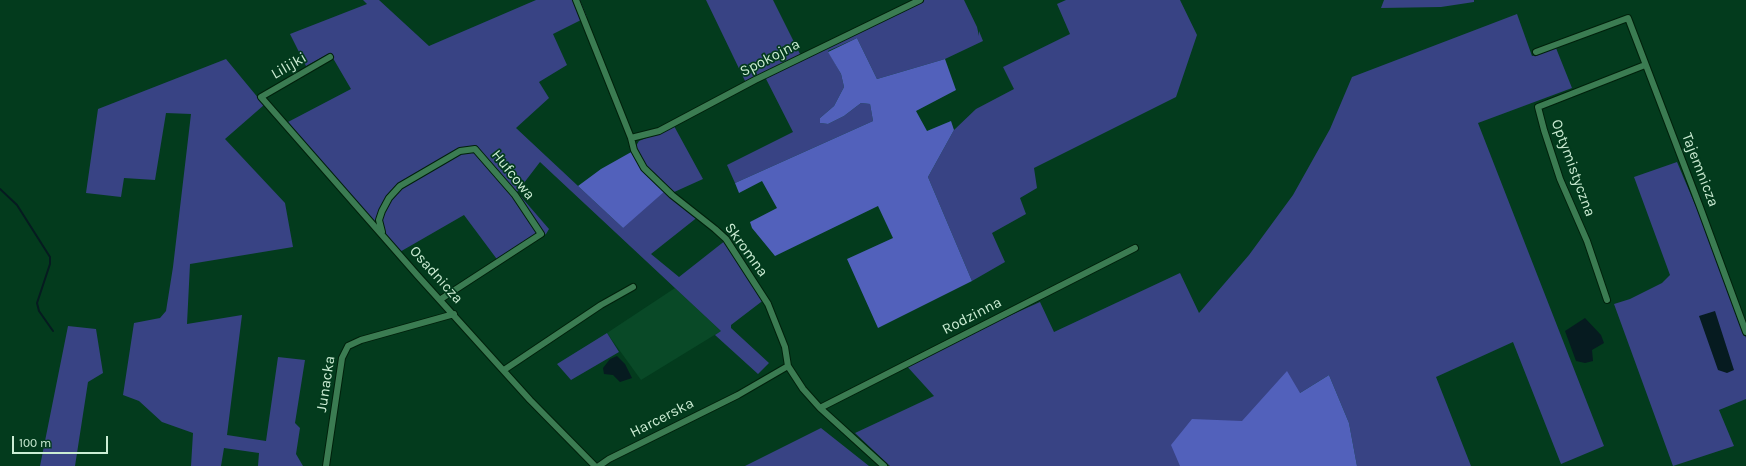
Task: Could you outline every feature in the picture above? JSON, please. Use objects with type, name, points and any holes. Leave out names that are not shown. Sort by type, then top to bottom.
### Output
[{"type":"street","name":"Skromna","points":[[576,0],[631,138],[634,150],[644,168],[672,195],[716,229],[726,239],[768,304],[785,347],[788,366],[803,389],[820,408],[884,466]]},
{"type":"street","name":"Spokojna","points":[[631,138],[659,132],[755,80],[920,0]]},
{"type":"street","name":"Tajemnicza","points":[[1536,52],[1628,18],[1746,332]]},
{"type":"street","name":"Lilijki","points":[[261,97],[330,57]]},
{"type":"street","name":"Optymistyczna","points":[[1607,300],[1587,241],[1560,179],[1538,107],[1645,65]]},
{"type":"street","name":"Osadnicza","points":[[261,97],[418,276],[441,299],[530,400],[595,466]]},
{"type":"street","name":"Hufcowa","points":[[382,234],[379,220],[382,211],[389,198],[400,186],[460,151],[475,149],[515,195],[541,234],[441,299]]},
{"type":"street","name":"Rodzinna","points":[[820,408],[1135,248]]},
{"type":"street","points":[[504,370],[601,305],[633,287]]},
{"type":"street","name":"Junacka","points":[[326,466],[342,358],[348,346],[361,340],[454,314]]},
{"type":"street","name":"Harcerska","points":[[599,466],[609,459],[738,395],[788,366]]},
{"type":"shaded area","points":[[363,0],[379,0],[429,46],[536,0],[580,0],[587,17],[553,34],[567,65],[539,82],[549,98],[516,128],[623,228],[633,151],[639,141],[674,126],[703,179],[672,193],[699,216],[651,254],[679,277],[726,240],[765,299],[731,325],[731,328],[769,363],[758,374],[715,335],[721,331],[540,162],[517,192],[549,229],[546,234],[499,262],[464,215],[398,253],[288,122],[351,89],[330,53],[306,66],[290,34],[367,4]]},
{"type":"shaded area","points":[[706,0],[773,0],[802,58],[922,0],[964,0],[977,27],[979,36],[979,31],[983,41],[945,59],[877,79],[857,38],[828,51],[841,74],[844,87],[834,106],[820,118],[820,123],[828,124],[844,116],[861,103],[870,104],[873,121],[735,183],[727,165],[793,132],[763,73],[746,83]]},
{"type":"shaded area","points":[[1066,0],[1180,0],[1197,35],[1176,97],[1034,168],[1037,188],[1020,198],[1026,214],[992,233],[1005,262],[972,281],[928,177],[954,130],[976,109],[1014,89],[1003,67],[1070,34],[1057,4]]},
{"type":"shaded area","points":[[1384,0],[1474,0],[1474,2],[1441,7],[1381,8]]},
{"type":"shaded area","points":[[1517,14],[1532,56],[1556,48],[1572,88],[1478,123],[1604,446],[1561,464],[1513,342],[1436,377],[1471,466],[1357,466],[1349,423],[1329,375],[1300,393],[1229,466],[890,466],[855,433],[934,396],[904,363],[1040,302],[1054,332],[1180,273],[1199,313],[1249,255],[1293,195],[1330,129],[1352,77]]},
{"type":"shaded area","points":[[857,38],[877,79],[945,59],[956,90],[916,111],[927,131],[951,121],[954,130],[928,177],[972,281],[878,328],[847,259],[893,238],[878,206],[775,256],[752,228],[750,222],[777,208],[762,181],[739,193],[735,183],[873,121],[870,104],[861,103],[844,116],[828,124],[820,123],[820,118],[834,106],[844,87],[841,74],[828,52]]},
{"type":"shaded area","points":[[226,59],[264,105],[225,139],[285,203],[293,247],[190,264],[187,324],[242,315],[227,435],[266,441],[278,357],[305,360],[295,423],[300,428],[296,454],[303,466],[258,466],[259,453],[224,448],[221,466],[191,466],[193,433],[162,422],[139,401],[123,395],[134,323],[160,318],[166,311],[173,267],[191,114],[166,113],[155,180],[124,178],[121,197],[86,193],[98,109]]},
{"type":"shaded area","points":[[633,151],[665,191],[623,228],[578,186],[601,169]]},
{"type":"shaded area","points":[[1677,162],[1713,247],[1746,338],[1746,399],[1719,410],[1734,446],[1673,466],[1614,304],[1630,299],[1662,283],[1670,275],[1634,177]]},
{"type":"shaded area","points":[[675,288],[721,331],[641,380],[607,333]]},
{"type":"shaded area","points":[[1715,311],[1734,370],[1727,373],[1718,370],[1699,316]]},
{"type":"shaded area","points":[[1585,318],[1601,335],[1604,343],[1592,350],[1593,361],[1585,363],[1576,361],[1565,331]]},
{"type":"shaded area","points":[[68,326],[96,329],[103,373],[88,382],[75,466],[40,466]]},
{"type":"shaded area","points":[[607,333],[619,352],[571,380],[557,364]]},
{"type":"shaded area","points":[[617,356],[625,364],[632,378],[620,382],[613,375],[604,374],[603,368],[610,359]]},
{"type":"shaded area","points":[[1287,371],[1300,393],[1329,375],[1349,423],[1357,466],[1180,466],[1171,445],[1192,419],[1242,421]]},
{"type":"shaded area","points":[[821,428],[869,466],[745,466]]},
{"type":"waterway","points":[[0,189],[17,205],[50,257],[50,264],[37,303],[39,311],[53,331]]}]
